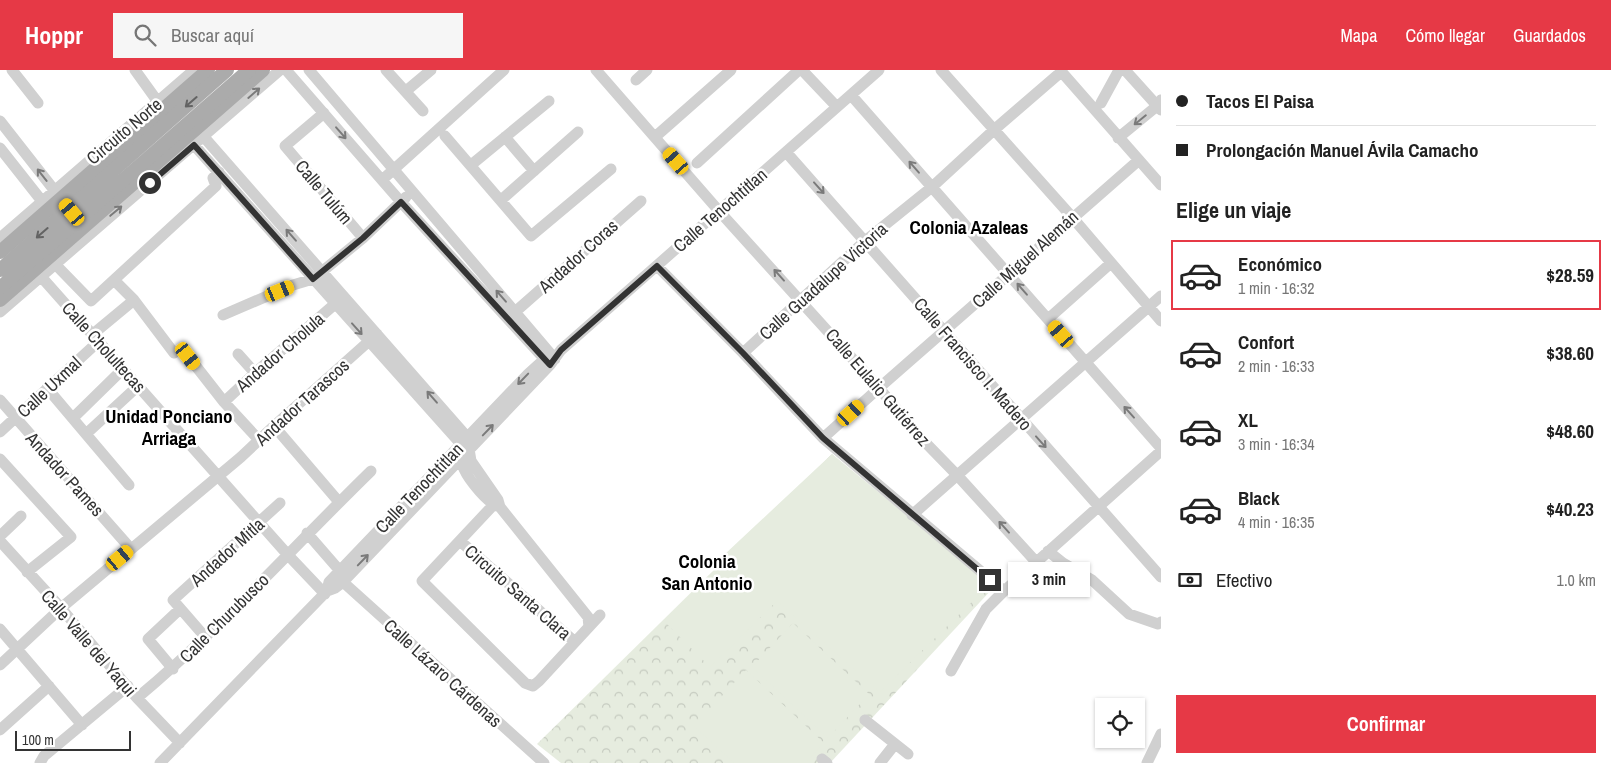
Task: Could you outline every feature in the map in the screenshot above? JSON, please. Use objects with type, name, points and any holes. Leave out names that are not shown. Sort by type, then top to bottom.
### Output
[{"type":"main road","points":[[0,252],[5,238],[57,194],[83,178],[208,70]]},
{"type":"main road","points":[[0,270],[227,70]]},
{"type":"main road","points":[[0,288],[249,70]]},
{"type":"main road","points":[[0,300],[38,272],[75,240],[106,206],[263,70]]},
{"type":"main road","points":[[83,178],[83,185],[89,197],[100,205],[106,206]]},
{"type":"street","points":[[12,70],[38,103]]},
{"type":"street","points":[[134,70],[158,102]]},
{"type":"street","name":"Circuito Norte","points":[[57,194],[194,70]]},
{"type":"street","points":[[0,121],[87,229],[194,145],[280,70]]},
{"type":"street","points":[[286,70],[465,273],[552,357]]},
{"type":"street","points":[[309,70],[394,168],[552,357]]},
{"type":"street","points":[[386,70],[423,111]]},
{"type":"street","points":[[406,91],[430,70]]},
{"type":"street","points":[[382,180],[504,70]]},
{"type":"street","name":"Calle Eulalio Gutiérrez","points":[[596,70],[719,211],[802,300],[920,437],[958,475],[1037,563]]},
{"type":"street","points":[[636,80],[648,70]]},
{"type":"street","points":[[655,138],[732,70]]},
{"type":"street","points":[[697,163],[801,70],[837,107]]},
{"type":"street","name":"Calle Tenochtitlan","points":[[160,763],[326,592],[335,588],[341,576],[552,357],[879,70]]},
{"type":"street","points":[[941,70],[1072,217],[1161,322]]},
{"type":"street","points":[[1101,103],[1119,70]]},
{"type":"street","points":[[1118,138],[1160,105],[1125,70]]},
{"type":"street","points":[[1061,71],[1161,185]]},
{"type":"street","name":"Calle Guadalupe Victoria","points":[[743,353],[865,241],[932,187],[1061,71]]},
{"type":"street","points":[[851,95],[1161,450],[986,609],[951,671]]},
{"type":"street","points":[[471,165],[549,101]]},
{"type":"street","name":"Calle Tulúm","points":[[324,113],[285,146],[363,238]]},
{"type":"street","points":[[501,200],[578,132]]},
{"type":"street","points":[[203,136],[323,272],[374,338],[465,447]]},
{"type":"street","points":[[445,136],[531,236],[612,168]]},
{"type":"street","points":[[505,137],[534,172]]},
{"type":"street","points":[[194,145],[335,304],[374,338]]},
{"type":"street","points":[[0,148],[75,240],[55,264],[38,272],[0,312]]},
{"type":"street","name":"Calle Francisco I. Madero","points":[[786,152],[1161,577]]},
{"type":"street","name":"Calle Miguel Alemán","points":[[823,438],[1139,160]]},
{"type":"street","points":[[55,264],[91,301],[216,186],[213,178],[219,172]]},
{"type":"street","points":[[223,315],[293,285],[313,279],[363,238],[413,191]]},
{"type":"street","name":"Andador Coras","points":[[515,312],[641,201]]},
{"type":"street","name":"Calle Cholultecas","points":[[5,238],[38,272],[288,555],[326,592]]},
{"type":"street","points":[[1048,319],[1111,263]]},
{"type":"street","points":[[465,273],[474,265]]},
{"type":"street","points":[[657,266],[823,438],[1004,591]]},
{"type":"street","points":[[114,280],[134,300],[174,353]]},
{"type":"street","points":[[912,515],[1161,296]]},
{"type":"street","name":"Calle Uxmal","points":[[0,432],[47,388],[134,300]]},
{"type":"street","name":"Andador Cholula","points":[[224,402],[335,304]]},
{"type":"street","name":"Andador Tarascos","points":[[0,664],[18,650],[61,608],[242,457],[274,426],[374,338]]},
{"type":"street","points":[[238,354],[255,373]]},
{"type":"street","points":[[188,356],[224,402],[259,440]]},
{"type":"street","points":[[73,418],[123,369]]},
{"type":"street","points":[[86,434],[138,386]]},
{"type":"street","points":[[47,388],[129,485]]},
{"type":"street","name":"Andador Pames","points":[[0,400],[131,549]]},
{"type":"street","points":[[274,426],[339,502]]},
{"type":"street","name":"Circuito Santa Clara","points":[[465,447],[471,461],[497,504],[588,617],[589,626]]},
{"type":"street","points":[[2,464],[71,537],[27,572]]},
{"type":"street","name":"Calle Churubusco","points":[[138,698],[206,638],[288,555],[307,533],[371,471]]},
{"type":"street","name":"Andador Mitla","points":[[173,668],[148,639],[177,605],[280,503]]},
{"type":"street","name":"Circuito Santa Clara","points":[[497,504],[422,581],[525,683],[533,686],[600,616]]},
{"type":"street","points":[[0,536],[21,516]]},
{"type":"street","name":"Calle Lázaro Cárdenas","points":[[307,533],[341,576],[544,763]]},
{"type":"street","name":"Calle Valle del Yaqui","points":[[0,541],[180,743]]},
{"type":"street","name":"Circuito Santa Clara","points":[[460,541],[575,642]]},
{"type":"street","points":[[1048,551],[1092,580],[1129,614],[1158,624],[1161,622]]},
{"type":"street","points":[[177,605],[206,638]]},
{"type":"street","points":[[0,630],[82,725]]},
{"type":"street","points":[[0,730],[49,686]]},
{"type":"street","points":[[40,763],[44,756],[128,686]]},
{"type":"street","points":[[865,720],[908,754]]},
{"type":"street","points":[[1147,763],[1161,734]]},
{"type":"street","points":[[880,763],[895,744]]},
{"type":"green space","points":[[832,454],[994,587],[830,763],[561,763],[537,744]]},
{"type":"green space","points":[[832,454],[985,589],[880,692],[777,601],[710,667],[664,621],[729,558],[725,554]]},
{"type":"green space","points":[[793,623],[869,694],[828,738],[752,667]]},
{"type":"green space","points":[[746,670],[824,743],[805,763],[734,763],[694,726]]},
{"type":"district","name":"Colonia Azaleas","points":[[969,227]]},
{"type":"district","name":"Unidad Ponciano Arriaga","points":[[169,427]]},
{"type":"district","name":"Colonia San Antonio","points":[[707,572]]},
{"type":"route","points":[[150,183],[194,145],[313,279],[363,238],[401,202],[550,365],[561,350],[657,266],[823,438],[990,580]]}]
